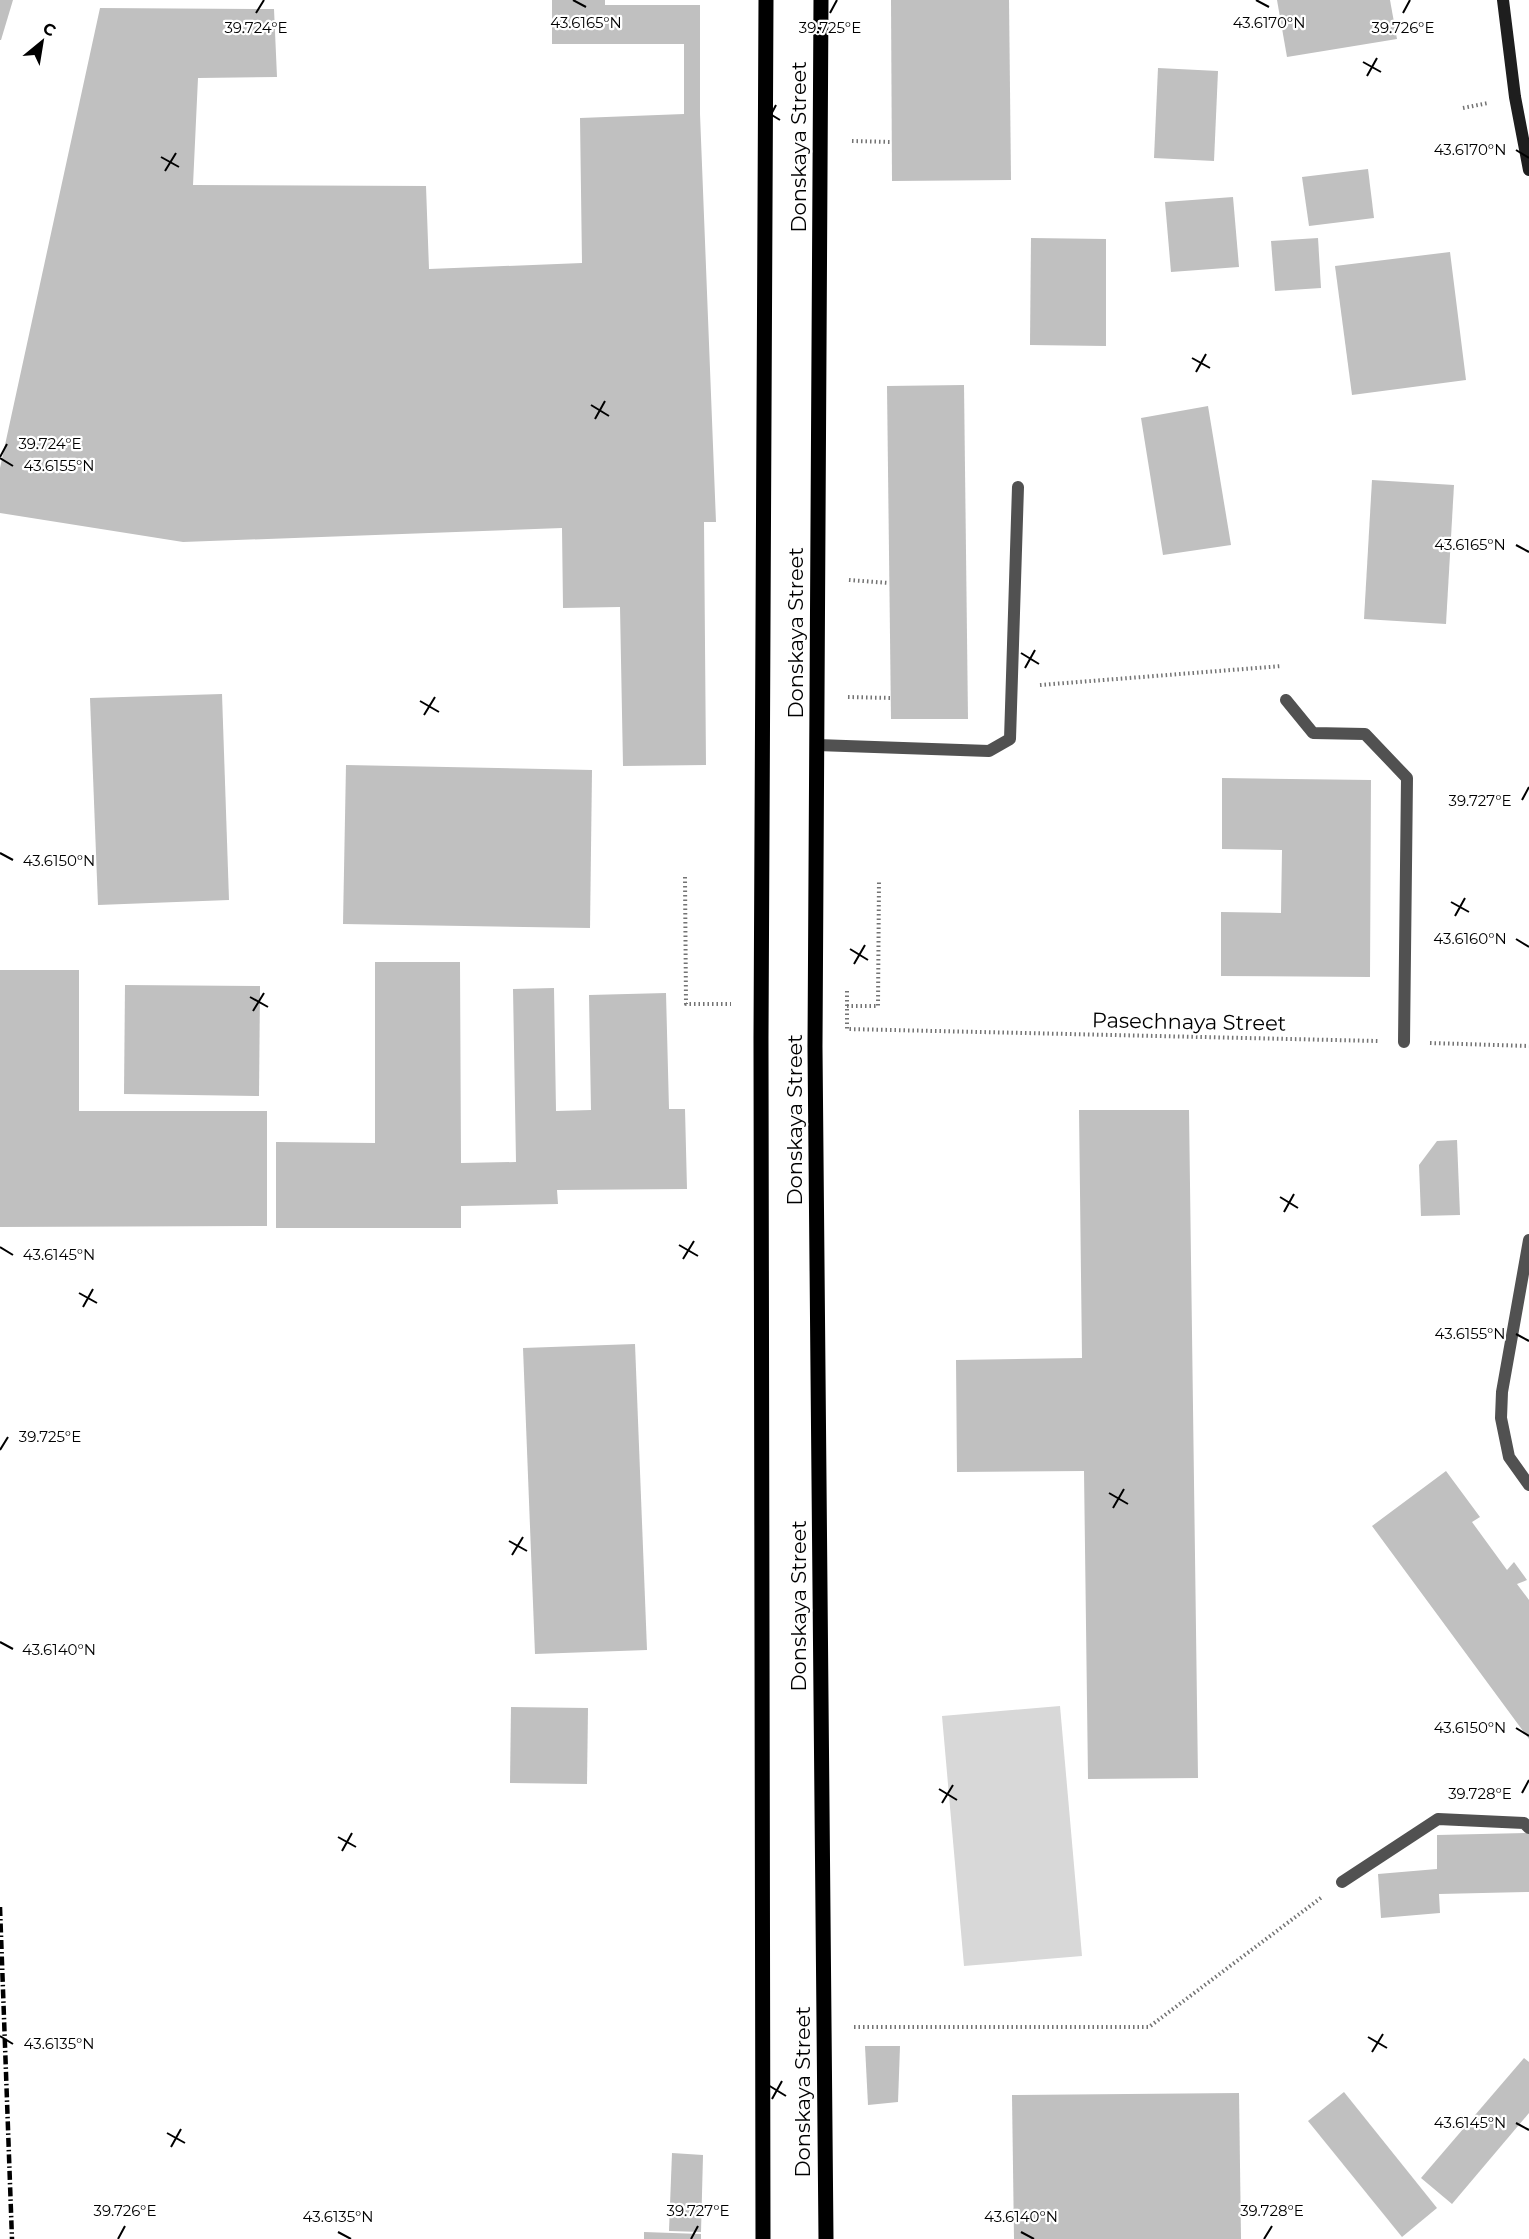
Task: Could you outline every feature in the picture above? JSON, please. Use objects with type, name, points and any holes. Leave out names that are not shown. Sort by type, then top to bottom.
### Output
[{"type":"main road","points":[[763,2239],[761,1038],[766,0]]},
{"type":"main road","name":"Donskaya Street","points":[[821,0],[815,1047],[826,2239]]},
{"type":"street","points":[[1503,0],[1515,97],[1529,170]]},
{"type":"street","points":[[817,745],[989,751],[1010,739],[1018,487]]},
{"type":"street","points":[[1286,700],[1313,733],[1365,734],[1407,778],[1404,1042]]},
{"type":"street","points":[[1529,1240],[1502,1392],[1501,1418],[1509,1457],[1529,1485]]},
{"type":"street","points":[[1342,1882],[1438,1819],[1524,1823],[1529,1828]]},
{"type":"path","points":[[852,141],[892,142]]},
{"type":"path","points":[[849,580],[889,583]]},
{"type":"path","points":[[1012,688],[1282,666]]},
{"type":"path","points":[[848,697],[891,698]]},
{"type":"path","points":[[685,877],[686,1004],[731,1004]]},
{"type":"path","points":[[847,1006],[878,1006],[879,880]]},
{"type":"path","name":"Pasechnaya Street","points":[[847,1029],[1529,1046]]},
{"type":"path","points":[[850,2027],[1149,2027],[1342,1882]]},
{"type":"shaded area","points":[[1060,1706],[1082,1956],[964,1966],[942,1716]]},
{"type":"building","points":[[0,0],[13,0],[1,40],[0,40]]},
{"type":"building","points":[[552,0],[605,0],[605,5],[700,5],[700,114],[716,522],[704,522],[706,765],[623,766],[620,607],[563,608],[562,528],[183,542],[0,513],[0,468],[100,8],[274,9],[277,77],[198,78],[193,185],[426,186],[429,269],[582,263],[580,118],[684,114],[684,44],[552,44]]},
{"type":"building","points":[[891,0],[1009,0],[1011,180],[892,181]]},
{"type":"building","points":[[1277,0],[1390,0],[1397,39],[1287,57]]},
{"type":"building","points":[[1158,68],[1218,71],[1214,161],[1154,158]]},
{"type":"building","points":[[1368,169],[1374,218],[1309,226],[1302,177]]},
{"type":"building","points":[[1233,197],[1239,267],[1171,272],[1165,202]]},
{"type":"building","points":[[1031,238],[1106,239],[1106,346],[1030,345]]},
{"type":"building","points":[[1318,238],[1321,288],[1275,291],[1271,241]]},
{"type":"building","points":[[1450,252],[1466,380],[1352,395],[1335,266]]},
{"type":"building","points":[[964,385],[968,719],[891,719],[887,386]]},
{"type":"building","points":[[1208,406],[1231,545],[1163,555],[1141,418]]},
{"type":"building","points":[[1372,480],[1454,485],[1446,624],[1364,619]]},
{"type":"building","points":[[222,694],[229,900],[98,905],[90,698]]},
{"type":"building","points":[[346,765],[592,770],[590,928],[343,924]]},
{"type":"building","points":[[1222,778],[1371,780],[1370,977],[1221,976],[1221,912],[1281,913],[1282,850],[1222,849]]},
{"type":"building","points":[[375,962],[460,962],[461,1163],[516,1162],[513,989],[554,988],[556,1111],[591,1110],[589,995],[666,993],[669,1109],[685,1109],[687,1189],[557,1190],[558,1204],[461,1206],[461,1228],[276,1228],[276,1142],[375,1143]]},
{"type":"building","points":[[0,970],[79,970],[79,1111],[267,1111],[267,1226],[0,1227]]},
{"type":"building","points":[[125,985],[260,986],[259,1096],[124,1094]]},
{"type":"building","points":[[1079,1110],[1189,1110],[1198,1778],[1088,1779],[1084,1471],[957,1472],[956,1360],[1082,1358]]},
{"type":"building","points":[[1457,1140],[1460,1215],[1421,1216],[1419,1165],[1437,1141]]},
{"type":"building","points":[[635,1344],[647,1650],[535,1654],[523,1348]]},
{"type":"building","points":[[1446,1471],[1480,1517],[1472,1522],[1507,1570],[1514,1562],[1527,1580],[1517,1584],[1529,1600],[1529,1739],[1372,1526]]},
{"type":"building","points":[[511,1707],[588,1708],[587,1784],[510,1783]]},
{"type":"building","points":[[1529,1833],[1529,1892],[1439,1894],[1440,1913],[1381,1918],[1378,1874],[1437,1869],[1437,1835]]},
{"type":"building","points":[[865,2046],[900,2046],[898,2102],[868,2105]]},
{"type":"building","points":[[1524,2058],[1529,2062],[1529,2113],[1452,2204],[1421,2178]]},
{"type":"building","points":[[1344,2092],[1437,2208],[1402,2237],[1308,2121]]},
{"type":"building","points":[[1239,2093],[1241,2239],[1014,2239],[1012,2095]]},
{"type":"building","points":[[672,2153],[703,2155],[701,2232],[669,2231]]},
{"type":"building","points":[[644,2232],[701,2234],[701,2239],[644,2239]]},
{"type":"railway","points":[[0,1907],[12,2239]]}]
